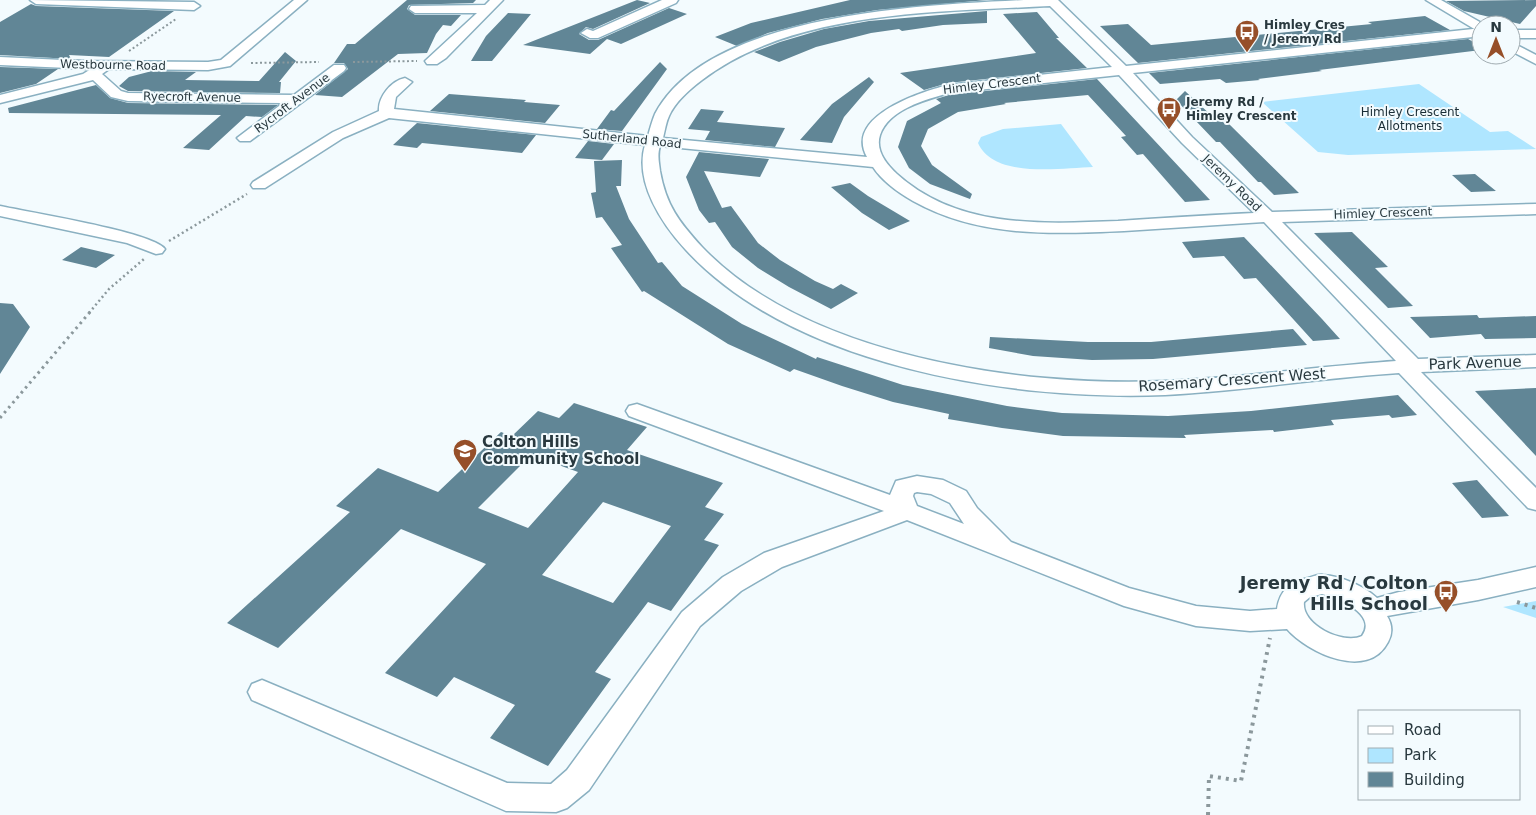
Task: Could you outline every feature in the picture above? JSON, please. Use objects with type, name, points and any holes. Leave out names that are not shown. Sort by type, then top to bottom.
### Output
[{"type":"street","points":[[36,0],[194,6]]},
{"type":"street","name":"Westbourne Road","points":[[0,61],[208,66],[225,63],[301,0]]},
{"type":"street","points":[[594,35],[672,0]]},
{"type":"street","points":[[1432,0],[1471,26]]},
{"type":"street","name":"Rosemary Crescent West","points":[[1052,1],[877,9],[759,43],[716,64],[687,85],[672,101],[655,129],[652,141],[650,170],[657,197],[682,237],[700,256],[744,291],[794,321],[858,347],[946,369],[1001,379],[1093,388],[1165,388],[1409,366]]},
{"type":"street","name":"Jeremy Road","points":[[1052,1],[1121,69],[1187,140],[1268,217],[1536,502]]},
{"type":"street","points":[[414,9],[493,4]]},
{"type":"street","points":[[425,63],[441,55],[493,4]]},
{"type":"street","name":"Himley Crescent","points":[[1471,32],[965,86],[920,96],[893,110],[877,123],[871,142],[878,163],[902,187],[916,196],[952,212],[1007,226],[1045,229],[1268,217],[1536,209]]},
{"type":"street","points":[[1521,34],[1536,34]]},
{"type":"street","points":[[1521,52],[1536,60]]},
{"type":"street","points":[[0,99],[94,74],[107,65]]},
{"type":"street","name":"Rycroft Avenue","points":[[245,138],[338,68]]},
{"type":"street","name":"Ryecroft Avenue","points":[[94,74],[116,94],[128,97],[298,99]]},
{"type":"street","points":[[259,185],[338,135],[387,113],[386,100],[391,93],[405,82]]},
{"type":"street","name":"Sutherland Road","points":[[387,113],[878,163]]},
{"type":"street","points":[[0,211],[132,239],[156,249]]},
{"type":"street","name":"Park Avenue","points":[[1409,366],[1536,361]]},
{"type":"street","points":[[638,412],[908,511]]},
{"type":"street","points":[[908,511],[901,496],[904,488],[917,484],[935,486],[958,498],[969,514],[1002,547],[1124,596],[1187,613],[1250,622],[1283,619],[1316,640],[1333,647],[1349,650],[1364,648],[1374,642],[1379,633],[1378,622],[1372,610],[1358,597],[1340,588],[1322,584],[1305,586],[1294,593],[1283,619]]},
{"type":"street","points":[[262,692],[506,797],[556,798],[578,780],[691,619],[732,584],[773,560],[908,511]]},
{"type":"street","points":[[1372,610],[1399,602],[1478,590],[1536,577]]},
{"type":"path","points":[[107,65],[108,61],[139,46],[194,6]]},
{"type":"path","points":[[1208,815],[1209,776],[1241,782],[1268,651],[1283,619]]},
{"type":"green space","name":"Himley Crescent Allotments","points":[[1419,84],[1490,132],[1508,131],[1536,149],[1348,155],[1318,152],[1262,102]]},
{"type":"green space","points":[[1061,124],[1093,167],[1030,169],[1013,167],[998,162],[986,154],[978,143],[981,137],[1003,129]]},
{"type":"green space","points":[[1536,601],[1536,618],[1503,607]]},
{"type":"building","points":[[407,0],[476,0],[473,3],[409,5],[407,9],[415,15],[461,15],[451,26],[443,25],[436,34],[427,53],[398,54],[342,97],[315,95],[348,69],[344,63],[334,63],[347,44],[355,44]]},
{"type":"building","points":[[637,0],[650,3],[593,29],[586,27],[579,34],[589,40],[598,40],[669,8],[687,14],[621,44],[607,39],[590,54],[523,45]]},
{"type":"building","points":[[850,0],[987,0],[877,10],[822,19],[768,33],[737,46],[715,37],[751,23]]},
{"type":"building","points":[[1536,0],[1536,6],[1521,23],[1521,15],[1481,15],[1464,11],[1446,1]]},
{"type":"building","points":[[31,4],[36,6],[174,11],[109,57],[69,55],[71,59],[0,55],[0,22]]},
{"type":"building","points":[[987,11],[987,23],[943,25],[871,33],[816,47],[779,62],[754,52],[824,29],[869,21]]},
{"type":"building","points":[[1037,12],[1059,38],[1056,38],[1087,68],[948,83],[924,90],[900,73],[1036,53],[1003,14]]},
{"type":"building","points":[[508,13],[531,14],[492,61],[471,61],[486,36]]},
{"type":"building","points":[[1425,16],[1450,30],[1138,63],[1100,26],[1128,24],[1151,45],[1372,24],[1368,22]]},
{"type":"building","points":[[1468,39],[1471,41],[1471,51],[1258,79],[1260,80],[1226,83],[1220,79],[1160,84],[1149,73]]},
{"type":"building","points":[[285,52],[296,61],[279,82],[281,82],[280,93],[128,91],[119,86],[129,77],[152,71],[196,72],[185,80],[259,81]]},
{"type":"building","points":[[660,62],[667,69],[622,131],[597,129],[611,110],[614,111]]},
{"type":"building","points":[[0,67],[58,69],[36,84],[0,93]]},
{"type":"building","points":[[869,77],[874,82],[844,117],[832,143],[800,140],[832,104]]},
{"type":"building","points":[[1097,79],[1210,200],[1185,202],[1143,154],[1137,155],[1121,137],[1126,136],[1088,95],[1004,103],[1006,104],[958,112],[928,129],[921,146],[932,165],[972,194],[970,199],[930,184],[909,168],[898,147],[907,121],[941,103],[936,99],[949,95]]},
{"type":"building","points":[[96,85],[110,98],[128,103],[278,105],[262,117],[246,116],[209,150],[183,148],[221,115],[9,113],[8,108]]},
{"type":"building","points":[[1185,91],[1213,117],[1217,116],[1225,124],[1228,123],[1299,193],[1274,195],[1261,182],[1258,182],[1176,100]]},
{"type":"building","points":[[449,94],[526,100],[524,102],[560,105],[545,123],[430,111]]},
{"type":"building","points":[[701,109],[724,111],[717,122],[785,128],[775,147],[705,140],[710,131],[688,129]]},
{"type":"building","points":[[417,123],[536,135],[522,153],[422,143],[417,148],[393,145]]},
{"type":"building","points":[[588,141],[614,144],[602,160],[575,158]]},
{"type":"building","points":[[699,152],[769,159],[760,177],[704,171],[722,208],[731,206],[758,243],[780,260],[815,281],[833,289],[841,284],[858,293],[831,309],[758,268],[732,247],[715,222],[709,223],[699,210],[686,177]]},
{"type":"building","points":[[622,160],[621,186],[616,186],[629,219],[658,263],[662,262],[682,286],[742,324],[816,359],[817,357],[903,385],[1007,406],[1062,413],[1168,416],[1251,411],[1398,395],[1417,415],[1392,418],[1389,415],[1331,420],[1334,425],[1274,432],[1273,430],[1184,435],[1186,438],[1063,436],[948,419],[949,414],[893,402],[794,369],[790,372],[728,344],[644,291],[642,292],[611,248],[622,245],[602,217],[596,218],[591,193],[596,192],[594,161]]},
{"type":"building","points":[[1475,174],[1496,191],[1471,192],[1452,175]]},
{"type":"building","points":[[850,183],[910,221],[889,230],[862,213],[831,187]]},
{"type":"building","points":[[1352,232],[1388,267],[1375,268],[1413,306],[1388,308],[1314,233]]},
{"type":"building","points":[[1244,237],[1340,339],[1313,341],[1256,278],[1244,279],[1224,256],[1193,258],[1182,242]]},
{"type":"building","points":[[81,247],[115,255],[96,268],[62,260]]},
{"type":"building","points":[[0,303],[13,304],[30,327],[0,374]]},
{"type":"building","points":[[1477,315],[1479,318],[1536,316],[1536,338],[1485,339],[1481,334],[1430,338],[1410,317]]},
{"type":"building","points":[[1293,329],[1307,345],[1153,359],[1092,360],[1033,356],[989,348],[990,337],[1088,342],[1151,342]]},
{"type":"building","points":[[1536,388],[1536,456],[1475,391]]},
{"type":"building","points":[[574,403],[647,427],[627,450],[723,483],[705,507],[724,514],[704,540],[719,545],[671,611],[648,602],[595,672],[611,679],[548,766],[490,738],[515,705],[454,677],[437,697],[385,673],[486,564],[401,529],[278,648],[227,623],[350,512],[336,506],[378,468],[438,492],[501,432],[512,436],[538,411],[559,418]],"holes":[[[531,455],[578,472],[528,528],[478,508]],[[603,502],[671,526],[613,603],[542,575]]]},
{"type":"building","points":[[1477,480],[1509,516],[1482,518],[1452,483]]},
{"type":"place","name":"Himley Cres / Jeremy Rd","points":[[1247,53]]},
{"type":"place","name":"Jeremy Rd / Himley Crescent","points":[[1169,130]]},
{"type":"place","name":"Colton Hills Community School","points":[[465,472]]},
{"type":"place","name":"Jeremy Rd / Colton Hills School","points":[[1446,613]]}]
